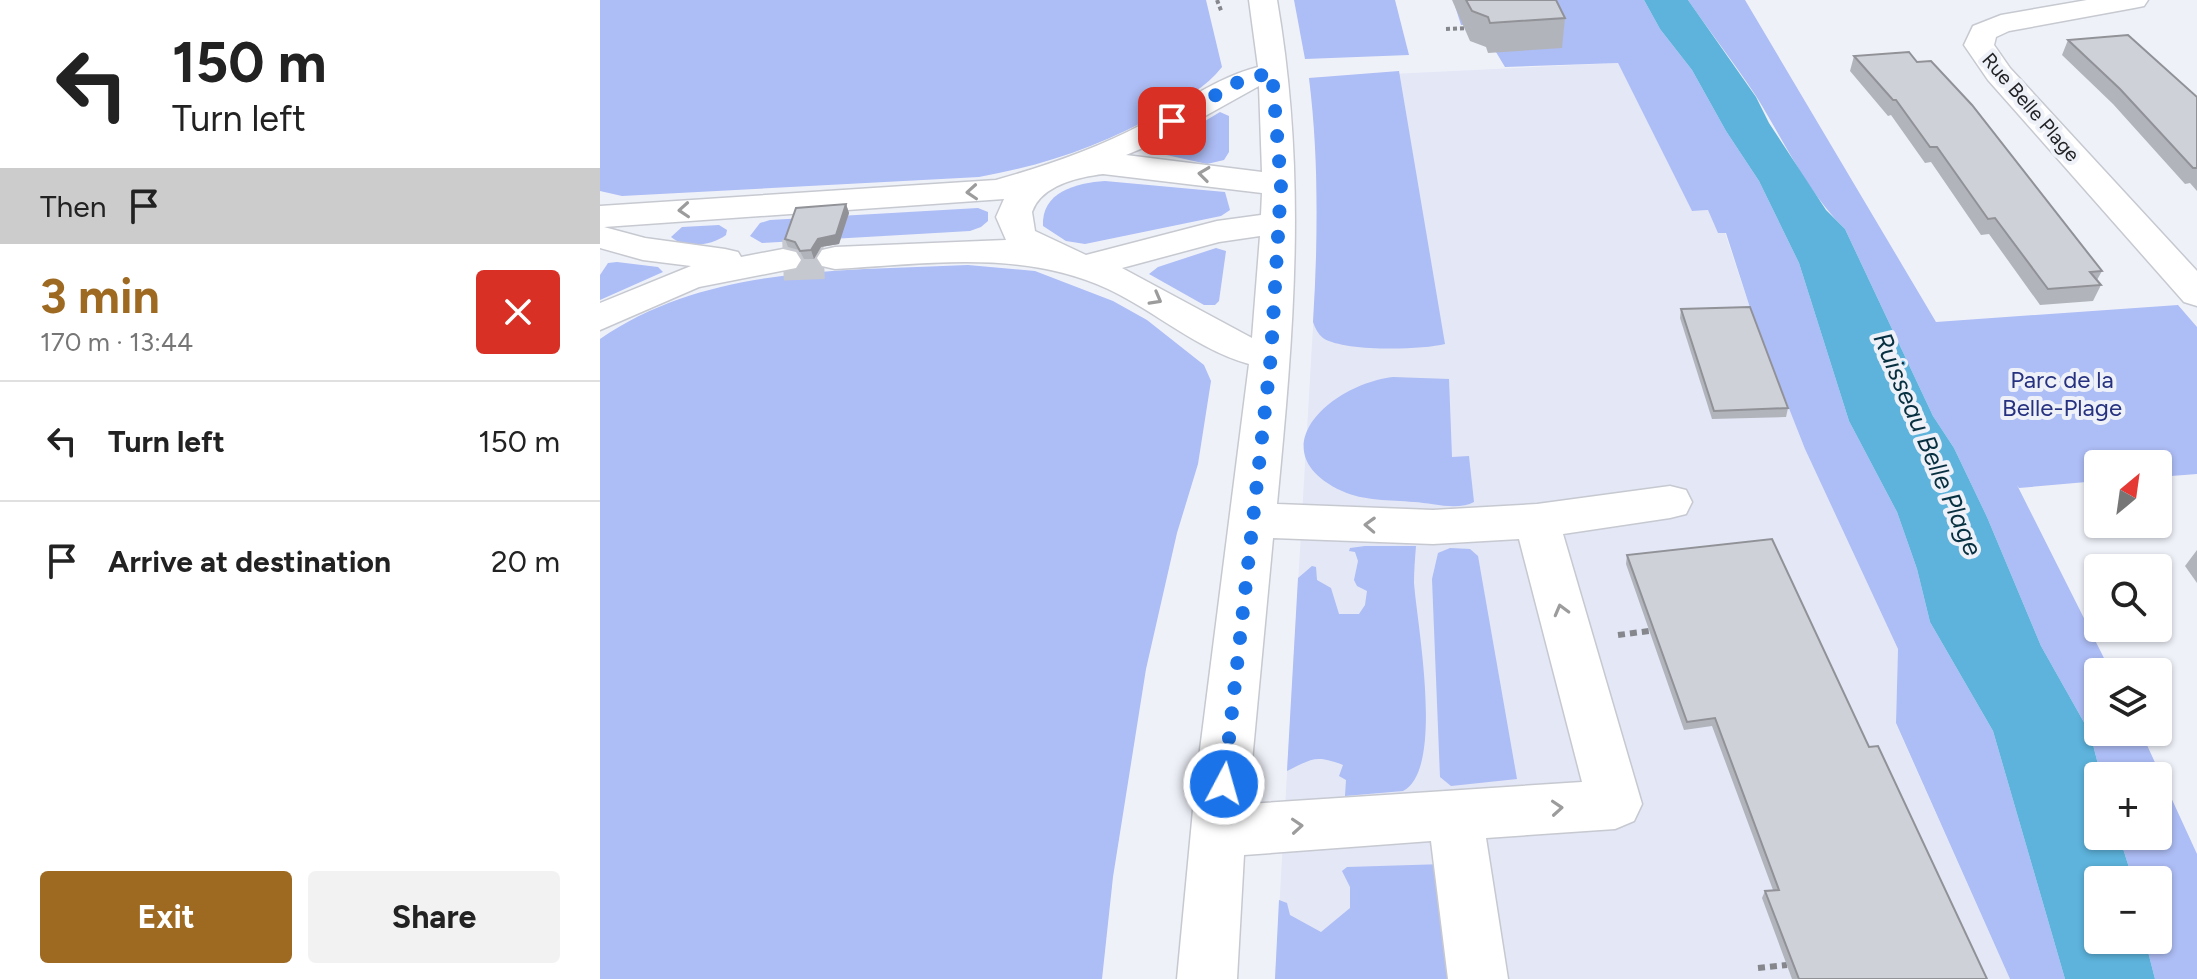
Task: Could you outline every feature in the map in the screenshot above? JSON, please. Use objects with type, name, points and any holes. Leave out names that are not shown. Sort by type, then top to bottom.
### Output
[{"type":"street","points":[[1207,979],[1219,831],[1271,355],[1280,223],[1281,185],[1263,0]]},
{"type":"street","name":"Rue Belle Plage","points":[[2134,0],[2001,24],[1983,32],[1979,45],[1990,63],[2197,294]]},
{"type":"street","points":[[1271,355],[1246,352],[1228,345],[1172,308],[1086,266],[1027,243],[1015,231],[1013,216],[1017,203],[1030,188],[1151,132],[1236,83],[1272,72]]},
{"type":"street","points":[[600,217],[998,190],[1074,168],[1103,164],[1149,167],[1281,185]]},
{"type":"street","points":[[729,261],[747,205]]},
{"type":"street","points":[[835,258],[988,250],[1018,252],[1086,266],[1217,232],[1280,223]]},
{"type":"street","points":[[600,237],[643,249],[729,261],[783,260],[689,278],[643,296],[600,318]]},
{"type":"street","points":[[1252,520],[1433,527],[1537,521],[1670,502]]},
{"type":"street","points":[[1219,831],[1615,804],[1537,521]]},
{"type":"street","points":[[1455,815],[1478,979]]},
{"type":"path","points":[[1446,29],[1472,28]]},
{"type":"path","points":[[1758,968],[1787,965]]},
{"type":"shaded area","points":[[1618,63],[1692,211],[1709,210],[1718,232],[1725,233],[1753,317],[1805,449],[1898,649],[1896,724],[2010,979],[1275,979],[1316,276],[1316,130],[1309,78]]},
{"type":"green space","points":[[600,0],[1206,0],[1222,67],[1187,97],[1119,134],[1051,160],[1004,172],[979,177],[622,196],[600,191]]},
{"type":"green space","points":[[1294,0],[1395,0],[1409,55],[1305,59]]},
{"type":"green space","points":[[1477,0],[1644,0],[1660,29],[1692,70],[1726,131],[1759,181],[1799,263],[1849,421],[1897,512],[1917,569],[1930,622],[1993,731],[2065,979],[2010,979],[1896,723],[1898,649],[1805,449],[1753,317],[1726,233],[1718,233],[1708,210],[1692,211],[1618,63],[1505,67],[1479,24],[1461,25],[1455,6]]},
{"type":"green space","name":"Parc de la Belle-Plage","points":[[1688,0],[1745,0],[1936,322],[2178,305],[2197,327],[2197,474],[2172,476],[2172,450],[2084,450],[2084,482],[2019,488],[2017,485],[2084,618],[2084,642],[2096,642],[2104,658],[2084,658],[2084,722],[2041,646],[1987,517],[1954,448],[1933,416],[1845,229],[1808,183],[1756,96]]},
{"type":"green space","points":[[1399,71],[1445,344],[1419,348],[1365,348],[1333,343],[1323,338],[1313,322],[1317,200],[1309,78]]},
{"type":"green space","points":[[1220,112],[1229,116],[1229,152],[1224,160],[1207,164],[1153,152]]},
{"type":"green space","points":[[1105,181],[1225,192],[1230,210],[1221,216],[1085,244],[1066,241],[1043,226],[1044,214],[1054,197],[1072,187]]},
{"type":"green space","points":[[978,208],[988,212],[988,221],[970,231],[762,243],[750,236],[760,223],[770,220]]},
{"type":"green space","points":[[719,225],[727,230],[726,235],[706,244],[691,245],[671,237],[682,227]]},
{"type":"green space","points":[[1216,248],[1226,251],[1219,301],[1215,305],[1204,305],[1149,274],[1158,267]]},
{"type":"green space","points":[[608,263],[658,267],[663,272],[600,300],[600,275]]},
{"type":"green space","points":[[968,265],[1035,271],[1113,301],[1147,320],[1204,365],[1211,381],[1198,464],[1177,533],[1146,669],[1113,877],[1102,979],[600,979],[600,339],[641,315],[685,297],[730,285],[777,276]]},
{"type":"green space","points":[[1393,377],[1449,379],[1452,457],[1469,456],[1474,502],[1453,506],[1359,497],[1342,491],[1317,475],[1305,457],[1304,439],[1312,422],[1327,406],[1347,392]]},
{"type":"green space","points":[[1416,546],[1414,583],[1423,661],[1426,727],[1423,755],[1416,778],[1403,791],[1345,796],[1346,780],[1339,776],[1343,765],[1314,759],[1287,771],[1298,578],[1312,566],[1316,567],[1317,580],[1331,588],[1339,614],[1359,614],[1365,605],[1367,591],[1357,586],[1354,580],[1358,561],[1355,552],[1349,551],[1350,548]]},
{"type":"green space","points":[[1450,548],[1470,549],[1478,556],[1517,779],[1451,786],[1440,777],[1432,579],[1438,553]]},
{"type":"green space","points":[[2093,746],[2147,746],[2155,762],[2097,762]]},
{"type":"green space","points":[[2172,800],[2197,854],[2197,979],[2155,979],[2149,954],[2172,954],[2172,866],[2129,866],[2123,850],[2172,850]]},
{"type":"green space","points":[[1445,864],[1460,979],[1275,979],[1279,900],[1287,903],[1290,915],[1321,932],[1350,908],[1350,887],[1342,871],[1347,867]]},
{"type":"water","name":"Ruisseau Belle Plage","points":[[1644,0],[1688,0],[1756,97],[1769,123],[1826,210],[1845,229],[1933,416],[1954,448],[1987,517],[2041,646],[2084,722],[2084,746],[2093,746],[2097,762],[2084,762],[2084,850],[2123,850],[2129,866],[2084,866],[2084,954],[2149,954],[2155,979],[2065,979],[1993,731],[1930,622],[1917,569],[1897,512],[1849,421],[1799,263],[1759,181],[1726,131],[1692,70],[1660,29]]},
{"type":"building","points":[[1466,0],[1556,0],[1565,18],[1490,23],[1488,17],[1472,11]]},
{"type":"building","points":[[2128,35],[2197,97],[2197,168],[2193,168],[2120,89],[2068,40]]},
{"type":"building","points":[[1909,52],[1917,62],[1931,61],[1972,105],[2102,271],[2090,272],[2101,285],[2048,289],[1995,218],[1988,219],[1937,147],[1930,147],[1896,100],[1854,56]]},
{"type":"building","points":[[846,204],[836,235],[818,239],[811,250],[800,251],[795,242],[785,239],[796,208]]},
{"type":"building","points":[[1750,307],[1788,408],[1714,411],[1681,309]]},
{"type":"building","points":[[1772,539],[1869,747],[1878,746],[1987,979],[1799,979],[1765,891],[1779,890],[1715,718],[1687,722],[1627,555]]},
{"type":"tunnel","points":[[783,260],[835,258]]},
{"type":"route","points":[[1172,121],[1236,83],[1272,72],[1280,149],[1280,223],[1271,355],[1224,784]]}]
